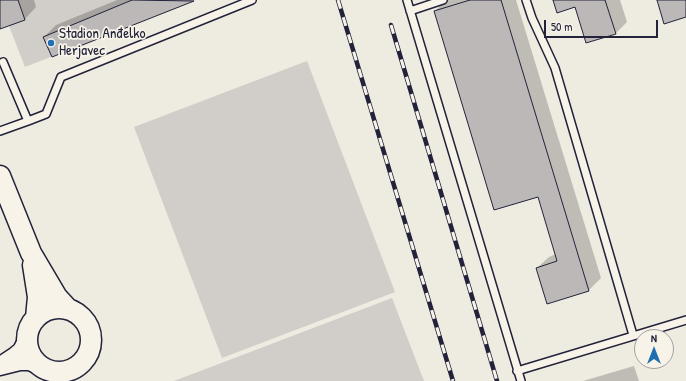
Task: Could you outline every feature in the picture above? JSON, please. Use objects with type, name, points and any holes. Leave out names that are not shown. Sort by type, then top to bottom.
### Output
[{"type":"main road","points":[[0,176],[31,253],[57,297],[68,309]]},
{"type":"main road","points":[[31,253],[38,297],[36,318]]},
{"type":"main road","points":[[84,381],[85,369],[91,346],[91,336],[89,327],[84,319],[77,313],[68,309],[51,309],[43,312],[36,318],[30,327],[27,337],[27,346],[30,354],[35,362],[56,374],[75,368],[88,355]]},
{"type":"street","points":[[0,364],[20,350],[27,337]]},
{"type":"street","points":[[0,368],[20,364],[29,364],[56,374]]},
{"type":"lane","points":[[0,131],[46,114],[60,77],[252,0]]},
{"type":"lane","points":[[407,0],[521,381]]},
{"type":"lane","points":[[410,11],[443,0]]},
{"type":"lane","points":[[526,0],[532,18],[555,68],[633,335]]},
{"type":"lane","points":[[3,62],[28,120]]},
{"type":"lane","points":[[517,371],[686,320]]},
{"type":"shaded area","name":"Stadion Anđelko Herjavec","points":[[0,0],[196,0],[25,67],[9,26],[0,29]]},
{"type":"shaded area","points":[[307,61],[395,292],[222,358],[134,127]]},
{"type":"shaded area","points":[[392,298],[424,381],[174,381]]},
{"type":"building","points":[[0,0],[18,0],[25,20],[0,29]]},
{"type":"building","points":[[132,0],[194,1],[52,57],[43,37]]},
{"type":"building","points":[[470,0],[501,0],[589,291],[547,304],[536,268],[557,261],[538,197],[494,210],[434,11]]},
{"type":"building","points":[[553,0],[605,0],[616,34],[586,43],[575,7],[557,13]]},
{"type":"building","points":[[657,0],[686,0],[686,17],[664,24]]},
{"type":"railway","points":[[338,0],[453,381]]},
{"type":"railway","points":[[391,25],[497,381]]},
{"type":"place","name":"Stadion Anđelko Herjavec","points":[[51,43]]}]
